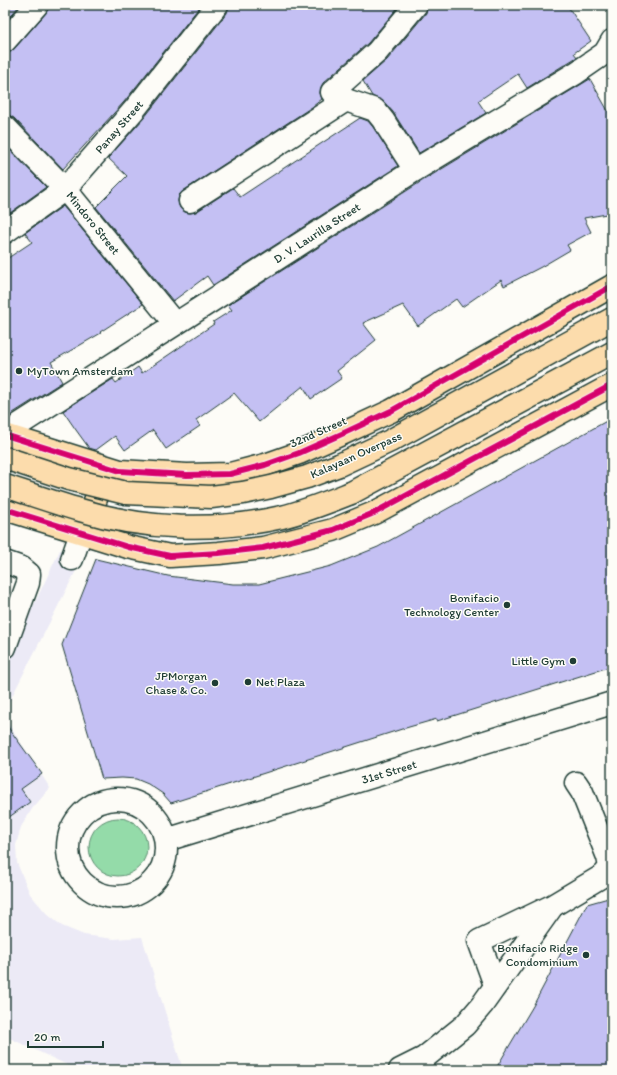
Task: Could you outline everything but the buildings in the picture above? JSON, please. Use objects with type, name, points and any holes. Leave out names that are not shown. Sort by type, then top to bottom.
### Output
[{"type":"main road","name":"32nd Street","points":[[13,430],[120,471],[187,475],[230,474],[265,465],[299,453],[390,411],[612,286]]},
{"type":"main road","name":"Kalayaan Overpass","points":[[5,458],[69,479],[126,493],[211,497],[271,487],[307,477],[339,465],[390,441],[612,319]]},
{"type":"main road","points":[[5,486],[81,511],[126,521],[170,526],[208,527],[249,523],[282,517],[316,507],[351,493],[612,353]]},
{"type":"main road","points":[[5,509],[80,534],[128,547],[170,556],[219,553],[263,548],[333,530],[374,513],[612,385]]},
{"type":"main road","points":[[80,534],[109,468]]},
{"type":"street","points":[[5,40],[37,5]]},
{"type":"street","name":"Panay Street","points":[[5,232],[65,189],[134,110],[217,5]]},
{"type":"street","points":[[190,201],[339,96],[416,5]]},
{"type":"street","name":"D. V. Laurilla Street","points":[[13,430],[415,170],[610,51]]},
{"type":"street","points":[[339,96],[375,110],[415,170]]},
{"type":"street","name":"Mindoro Street","points":[[5,127],[65,189],[175,324]]},
{"type":"street","points":[[72,559],[80,534]]},
{"type":"street","points":[[5,562],[22,568],[29,574],[28,583],[5,647]]},
{"type":"street","name":"31st Street","points":[[166,840],[612,703]]},
{"type":"street","points":[[495,985],[479,941],[552,906],[604,875],[610,867],[608,857],[582,792],[576,783]]},
{"type":"street","points":[[123,798],[137,803],[150,811],[159,823],[166,840],[166,852],[162,867],[153,880],[141,891],[126,896],[110,897],[95,892],[82,883],[73,871],[68,856],[68,841],[73,826],[81,814],[93,804],[107,800],[123,798]]},
{"type":"street","points":[[400,1070],[424,1058],[466,1025],[552,906]]},
{"type":"shaded area","points":[[60,550],[83,557],[5,710],[5,665]]},
{"type":"shaded area","points":[[5,718],[50,788],[32,809],[21,827],[16,845],[17,863],[30,894],[47,914],[62,926],[84,935],[114,939],[142,937],[183,1070],[78,1070],[5,1036]]},
{"type":"green space","points":[[112,818],[124,818],[139,826],[147,841],[147,853],[139,868],[124,876],[112,876],[97,868],[89,853],[89,841],[97,826]]},
{"type":"cycle path","points":[[5,435],[120,471],[187,475],[230,474],[265,465],[299,453],[391,411],[612,286]]},
{"type":"cycle path","points":[[5,509],[128,547],[170,556],[219,553],[263,548],[333,530],[374,513],[612,385]]},
{"type":"place","name":"MyTown Amsterdam","points":[[19,371]]},
{"type":"place","name":"Bonifacio Technology Center","points":[[507,605]]},
{"type":"place","name":"Little Gym","points":[[573,661]]},
{"type":"place","name":"Net Plaza","points":[[248,682]]},
{"type":"place","name":"JPMorgan Chase & Co.","points":[[215,683]]},
{"type":"place","name":"Bonifacio Ridge Condominium","points":[[586,955]]}]
